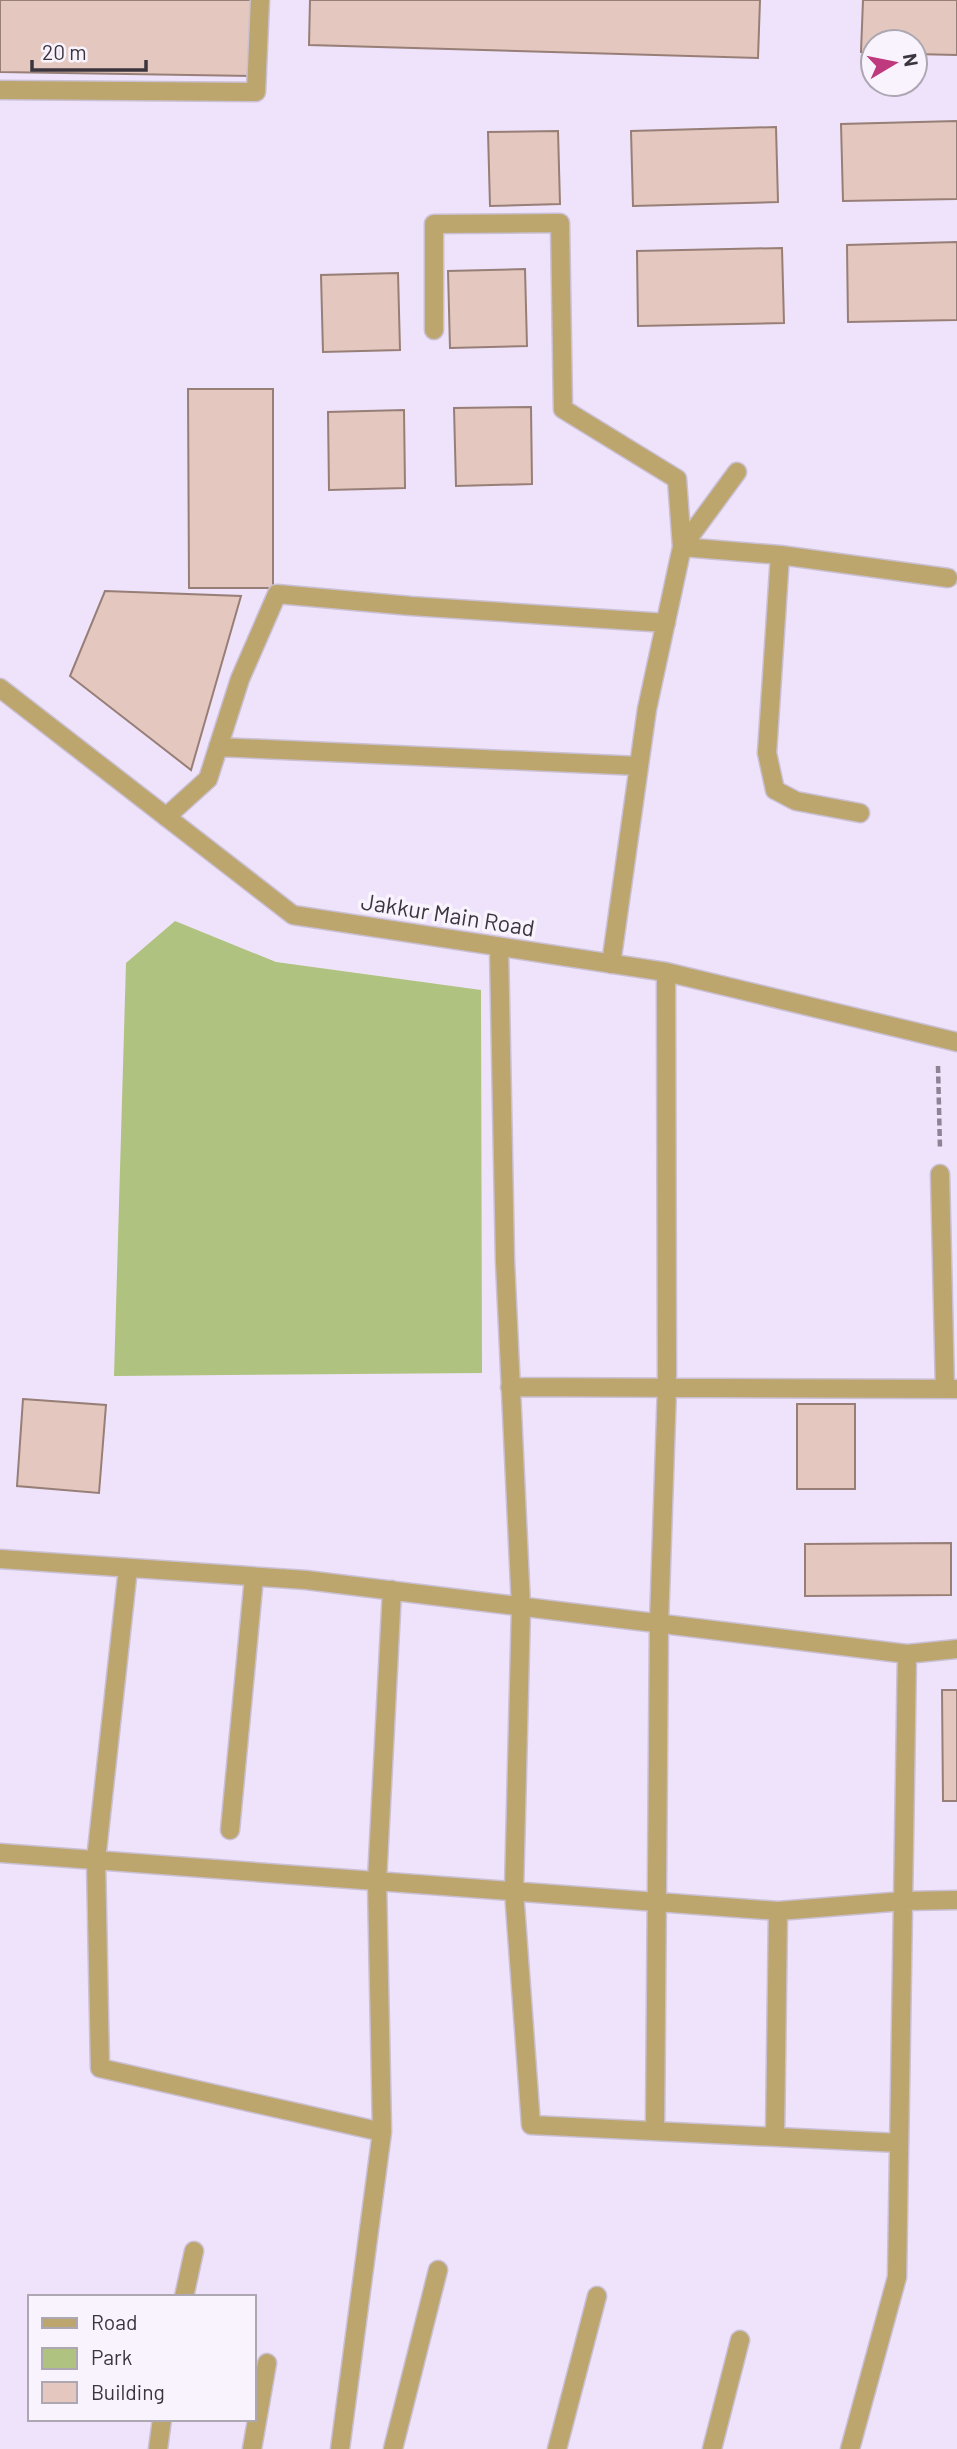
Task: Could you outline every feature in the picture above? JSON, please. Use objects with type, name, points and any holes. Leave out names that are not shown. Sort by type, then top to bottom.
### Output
[{"type":"street","points":[[0,90],[257,92],[260,0]]},
{"type":"street","points":[[433,330],[434,224],[560,223],[563,409],[677,479],[682,547],[647,709],[611,964]]},
{"type":"street","points":[[682,547],[737,472]]},
{"type":"street","points":[[682,547],[780,555],[948,578]]},
{"type":"street","points":[[780,555],[767,752],[775,790],[796,801],[860,813]]},
{"type":"street","points":[[166,817],[208,779],[240,679],[277,594],[666,623]]},
{"type":"street","name":"Jakkur Main Road","points":[[0,688],[293,915],[666,972],[957,1042]]},
{"type":"street","points":[[218,747],[639,766]]},
{"type":"street","points":[[499,947],[505,1261],[521,1607],[514,1891],[531,2125],[899,2143]]},
{"type":"street","points":[[655,2130],[659,1623],[667,1387],[666,972]]},
{"type":"street","points":[[510,1387],[951,1389],[940,1174]]},
{"type":"street","points":[[0,1559],[254,1577],[392,1591],[907,1654],[957,1649]]},
{"type":"street","points":[[128,1567],[96,1860],[100,2068],[382,2132]]},
{"type":"street","points":[[230,1830],[254,1577]]},
{"type":"street","points":[[340,2449],[382,2132],[377,1881],[392,1591]]},
{"type":"street","points":[[850,2449],[897,2277],[907,1654]]},
{"type":"street","points":[[0,1853],[778,1911],[904,1901],[957,1900]]},
{"type":"street","points":[[775,2137],[778,1911]]},
{"type":"street","points":[[184,2295],[194,2251]]},
{"type":"street","points":[[393,2449],[438,2270]]},
{"type":"street","points":[[557,2449],[597,2296]]},
{"type":"street","points":[[712,2449],[740,2340]]},
{"type":"street","points":[[252,2449],[267,2363]]},
{"type":"street","points":[[158,2449],[162,2421]]},
{"type":"path","points":[[937,1037],[940,1174]]},
{"type":"green space","points":[[175,921],[276,962],[481,990],[482,1373],[114,1376],[126,963]]},
{"type":"building","points":[[0,0],[253,0],[252,76],[0,72]]},
{"type":"building","points":[[310,0],[760,0],[758,58],[309,45]]},
{"type":"building","points":[[863,0],[957,0],[957,55],[929,54],[929,28],[862,28]]},
{"type":"building","points":[[957,121],[957,199],[843,201],[841,124]]},
{"type":"building","points":[[776,127],[778,202],[633,206],[631,131]]},
{"type":"building","points":[[558,131],[560,204],[490,206],[488,132]]},
{"type":"building","points":[[957,242],[957,320],[848,322],[847,245]]},
{"type":"building","points":[[782,248],[784,323],[638,326],[637,251]]},
{"type":"building","points":[[525,269],[527,346],[450,348],[448,271]]},
{"type":"building","points":[[398,273],[400,350],[323,352],[321,275]]},
{"type":"building","points":[[188,389],[273,389],[273,588],[189,588]]},
{"type":"building","points":[[531,407],[532,484],[456,486],[454,408]]},
{"type":"building","points":[[404,410],[405,488],[329,490],[328,412]]},
{"type":"building","points":[[105,591],[241,596],[191,770],[70,676]]},
{"type":"building","points":[[23,1399],[106,1405],[99,1493],[17,1486]]},
{"type":"building","points":[[797,1404],[855,1404],[855,1489],[797,1489]]},
{"type":"building","points":[[951,1543],[951,1595],[805,1596],[805,1544]]},
{"type":"building","points":[[942,1690],[957,1690],[957,1801],[943,1801]]}]
